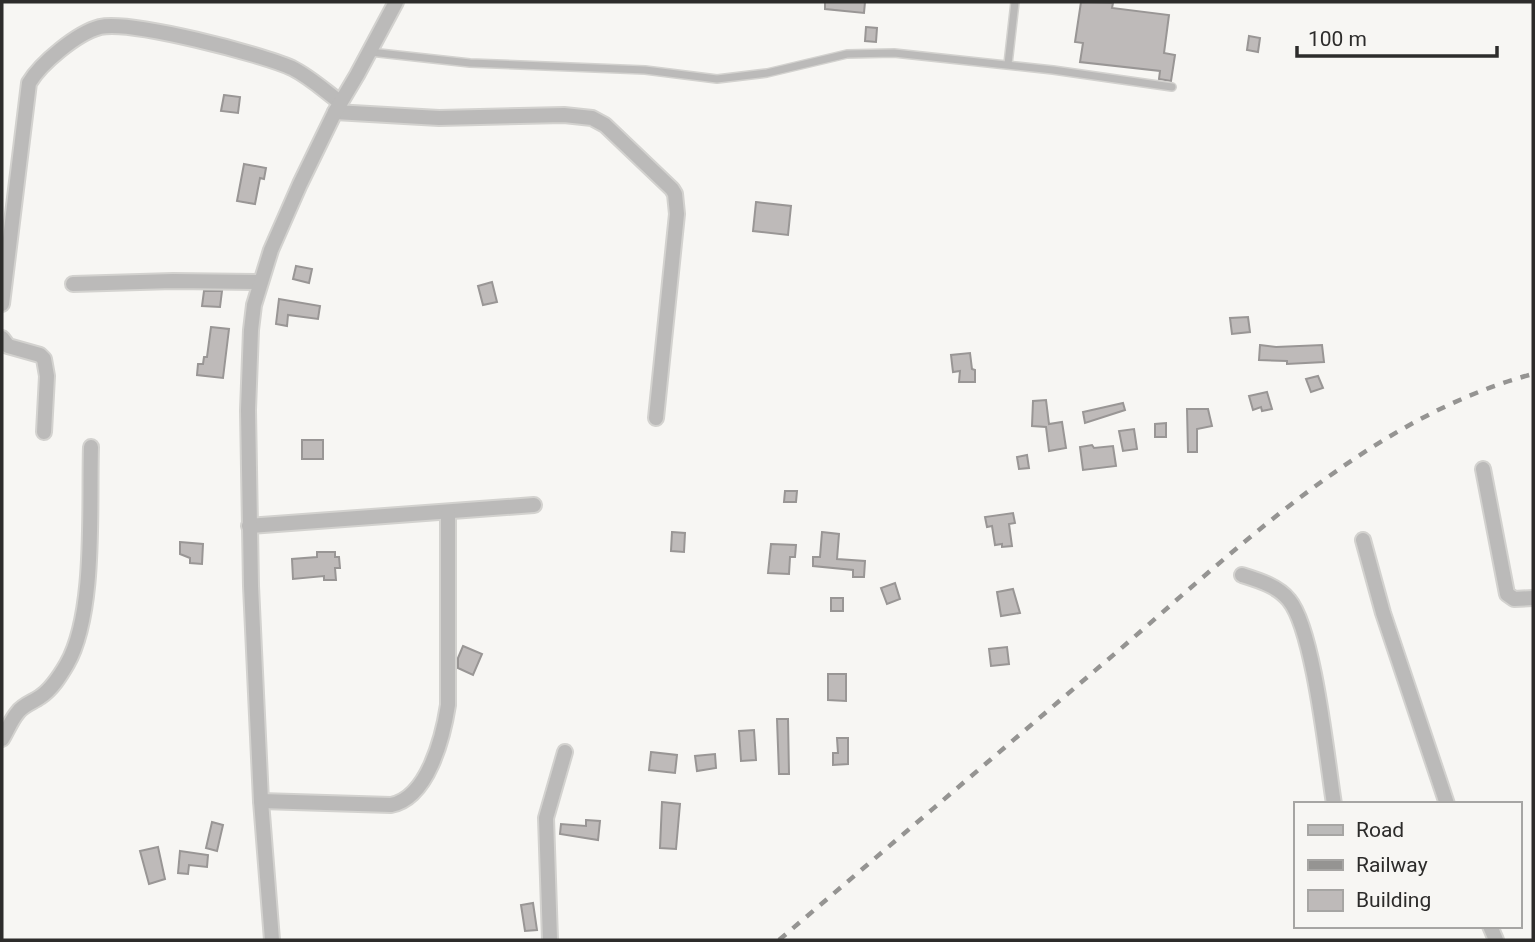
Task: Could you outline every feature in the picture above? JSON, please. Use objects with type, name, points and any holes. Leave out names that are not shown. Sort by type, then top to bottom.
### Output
[{"type":"street","points":[[272,940],[261,801],[249,526],[248,410],[254,305],[260,282],[300,184],[338,107],[396,2]]},
{"type":"street","points":[[2,304],[29,83],[51,59],[92,30],[105,27],[164,32],[278,62],[301,73],[338,107],[439,118],[564,115],[592,118],[605,125],[672,189],[677,204],[656,418]]},
{"type":"street","points":[[73,284],[260,282]]},
{"type":"street","points":[[5,345],[40,355],[45,362],[47,385],[44,432]]},
{"type":"street","points":[[2,739],[19,710],[53,685],[68,663],[76,643],[83,620],[86,590],[91,447]]},
{"type":"street","points":[[1483,469],[1507,594],[1517,600],[1533,598]]},
{"type":"street","points":[[249,526],[534,505]]},
{"type":"street","points":[[261,801],[391,805],[400,804],[416,792],[438,747],[448,705],[448,513]]},
{"type":"street","points":[[1363,540],[1383,613],[1446,802]]},
{"type":"street","points":[[1242,575],[1275,589],[1289,599],[1297,613],[1311,664],[1334,802]]},
{"type":"street","points":[[550,940],[547,818],[565,751]]},
{"type":"lane","points":[[1008,64],[1015,2]]},
{"type":"lane","points":[[370,52],[470,63],[645,70],[718,79],[767,74],[828,58],[863,53],[894,53],[1008,64],[1171,87]]},
{"type":"building","points":[[825,2],[865,2],[864,13],[825,9]]},
{"type":"building","points":[[1081,2],[1113,3],[1112,8],[1169,15],[1164,53],[1175,55],[1171,81],[1159,79],[1160,71],[1080,62],[1083,43],[1075,42]]},
{"type":"building","points":[[866,27],[877,28],[876,42],[865,41]]},
{"type":"building","points":[[1249,36],[1260,38],[1258,52],[1247,50]]},
{"type":"building","points":[[224,95],[240,97],[238,113],[221,111]]},
{"type":"building","points":[[244,164],[266,168],[264,179],[260,178],[255,204],[237,201]]},
{"type":"building","points":[[756,202],[791,206],[788,235],[753,231]]},
{"type":"building","points":[[296,266],[312,269],[309,283],[293,279]]},
{"type":"building","points":[[492,282],[497,302],[483,305],[478,286]]},
{"type":"building","points":[[204,291],[222,291],[220,307],[202,306]]},
{"type":"building","points":[[279,299],[320,306],[318,319],[288,315],[287,326],[276,324]]},
{"type":"building","points":[[1248,317],[1250,332],[1232,334],[1230,318]]},
{"type":"building","points":[[211,327],[229,329],[223,378],[197,375],[198,364],[203,364],[204,357],[207,357]]},
{"type":"building","points":[[1260,345],[1322,345],[1324,362],[1287,364],[1287,361],[1259,360]]},
{"type":"building","points":[[970,353],[975,382],[959,382],[960,371],[953,372],[951,355]]},
{"type":"building","points":[[1318,376],[1323,388],[1311,392],[1306,379]]},
{"type":"building","points":[[1267,392],[1272,409],[1262,411],[1261,407],[1253,410],[1249,396]]},
{"type":"building","points":[[1046,400],[1049,424],[1062,422],[1066,448],[1049,451],[1046,427],[1032,426],[1033,401]]},
{"type":"building","points":[[1123,403],[1125,410],[1085,423],[1083,412]]},
{"type":"building","points":[[1187,409],[1208,409],[1212,426],[1197,429],[1197,452],[1188,452]]},
{"type":"building","points":[[1166,423],[1166,437],[1155,437],[1155,424]]},
{"type":"building","points":[[1134,429],[1137,449],[1123,451],[1119,431]]},
{"type":"building","points":[[302,440],[323,440],[323,459],[302,459]]},
{"type":"building","points":[[1092,445],[1094,448],[1113,446],[1116,466],[1083,470],[1080,447]]},
{"type":"building","points":[[1027,455],[1029,468],[1019,469],[1017,457]]},
{"type":"building","points":[[785,491],[797,491],[796,502],[784,502]]},
{"type":"building","points":[[1013,513],[1015,523],[1009,524],[1012,546],[995,545],[992,526],[987,527],[985,517]]},
{"type":"building","points":[[672,532],[685,533],[684,552],[671,551]]},
{"type":"building","points":[[822,532],[839,534],[837,559],[865,561],[864,577],[853,577],[853,570],[813,566],[813,557],[820,557]]},
{"type":"building","points":[[180,542],[203,544],[202,564],[190,563],[190,558],[180,554]]},
{"type":"building","points":[[771,544],[796,545],[795,557],[790,557],[789,574],[768,573]]},
{"type":"building","points":[[317,552],[335,552],[335,557],[339,557],[340,568],[335,568],[336,580],[324,580],[324,576],[293,579],[292,559],[317,557]]},
{"type":"building","points":[[895,583],[900,599],[887,604],[881,588]]},
{"type":"building","points":[[1013,589],[1020,613],[1001,616],[997,592]]},
{"type":"building","points":[[831,598],[843,598],[843,611],[831,611]]},
{"type":"building","points":[[463,646],[482,654],[473,675],[458,668],[458,658]]},
{"type":"building","points":[[1007,647],[1009,664],[991,666],[989,649]]},
{"type":"building","points":[[828,674],[846,674],[846,701],[828,700]]},
{"type":"building","points":[[777,719],[788,719],[789,774],[779,774]]},
{"type":"building","points":[[754,730],[756,760],[741,761],[739,731]]},
{"type":"building","points":[[837,738],[848,738],[848,764],[833,765],[833,753],[838,753]]},
{"type":"building","points":[[651,752],[677,755],[675,773],[649,770]]},
{"type":"building","points":[[715,754],[716,768],[697,771],[695,756]]},
{"type":"building","points":[[662,802],[680,804],[676,849],[660,848]]},
{"type":"building","points":[[586,820],[600,821],[598,840],[560,834],[561,824],[586,826]]},
{"type":"building","points":[[212,822],[223,825],[217,851],[206,848]]},
{"type":"building","points":[[158,847],[165,879],[149,884],[140,851]]},
{"type":"building","points":[[180,851],[208,855],[207,867],[189,865],[188,874],[178,873]]},
{"type":"building","points":[[533,903],[537,930],[525,931],[521,905]]},
{"type":"railway","points":[[779,940],[1212,569],[1312,489],[1364,452],[1418,420],[1475,394],[1533,374]]}]
